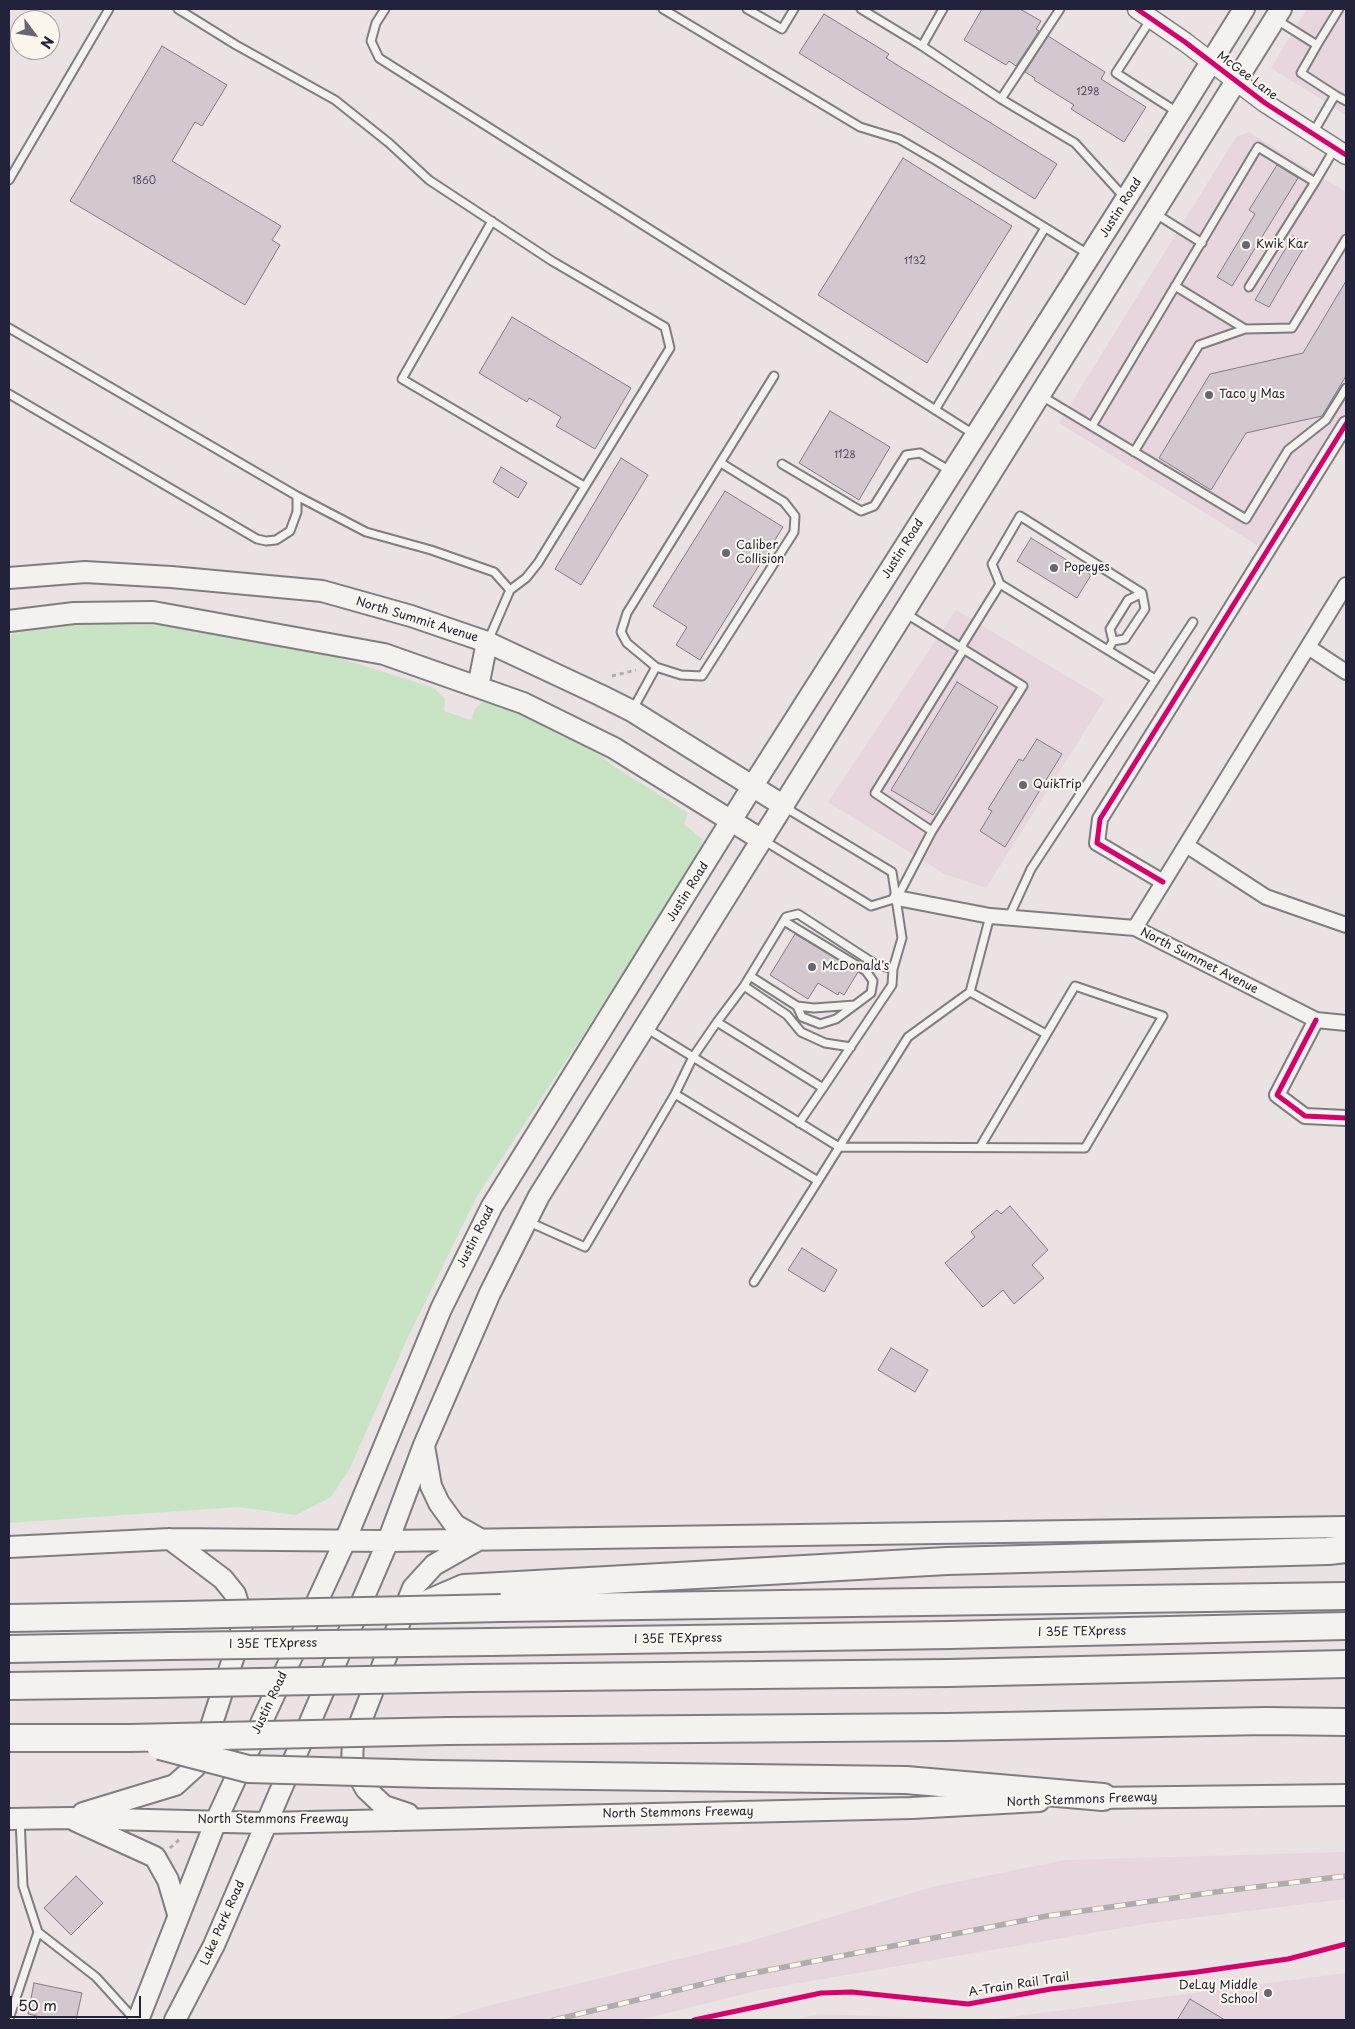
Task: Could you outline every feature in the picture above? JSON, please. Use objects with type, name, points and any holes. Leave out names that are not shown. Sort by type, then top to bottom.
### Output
[{"type":"highway","points":[[410,1611],[464,1588],[947,1560],[1328,1551],[1346,1549]]},
{"type":"highway","points":[[9,1618],[501,1608],[1346,1596]]},
{"type":"highway","name":"I 35E TEXpress","points":[[9,1649],[950,1635],[1346,1626]]},
{"type":"highway","points":[[9,1686],[472,1678],[959,1673],[1346,1664]]},
{"type":"highway","points":[[9,1738],[130,1738],[448,1731],[948,1727],[1266,1721],[1346,1722]]},
{"type":"highway","points":[[130,1738],[248,1769],[431,1774],[906,1780],[1103,1797]]},
{"type":"main road","name":"Justin Road","points":[[216,1820],[345,1541],[441,1309],[492,1206],[752,786],[1126,199],[1244,9]]},
{"type":"main road","points":[[266,1822],[388,1541],[424,1445],[490,1293],[526,1220],[559,1162],[784,806],[1278,14]]},
{"type":"main road","name":"North Summit Avenue","points":[[9,578],[85,572],[171,577],[322,591],[411,616],[487,642],[562,676],[632,712],[784,806]]},
{"type":"main road","points":[[9,621],[74,613],[153,612],[384,654],[523,703],[614,748],[730,822],[762,840]]},
{"type":"main road","points":[[478,687],[487,642]]},
{"type":"main road","points":[[424,1445],[431,1486],[439,1503],[455,1525],[480,1539]]},
{"type":"main road","points":[[9,1547],[170,1539],[388,1541],[1346,1527]]},
{"type":"main road","points":[[70,1818],[175,1785],[195,1767],[205,1745],[240,1637],[243,1619],[234,1594],[224,1579],[170,1539]]},
{"type":"main road","points":[[422,1819],[384,1806],[366,1789],[352,1764],[353,1741],[413,1588],[434,1565],[480,1539]]},
{"type":"main road","name":"North Stemmons Freeway","points":[[15,1819],[70,1818],[266,1822],[912,1808],[1103,1797],[1346,1795]]},
{"type":"main road","points":[[70,1818],[155,1857],[168,1880],[178,1914]]},
{"type":"main road","points":[[136,2020],[216,1820]]},
{"type":"main road","name":"Lake Park Road","points":[[175,2020],[214,1945],[266,1822]]},
{"type":"street","name":"McGee Lane","points":[[1144,14],[1237,81],[1341,152]]},
{"type":"street","points":[[1163,882],[1097,843],[1100,819],[1346,424]]},
{"type":"street","points":[[1135,928],[1346,585]]},
{"type":"street","points":[[1308,647],[1346,672]]},
{"type":"street","points":[[1186,845],[1266,897],[1346,925]]},
{"type":"street","name":"North Summet Avenue","points":[[897,898],[990,916],[1135,928],[1316,1020],[1346,1022]]},
{"type":"street","points":[[1316,1020],[1277,1095],[1305,1116],[1346,1118]]},
{"type":"lane","points":[[9,180],[109,9]]},
{"type":"lane","points":[[178,9],[236,45],[335,100],[389,143],[429,180],[552,261],[665,327],[670,348],[538,563],[526,578],[510,590],[487,642]]},
{"type":"lane","points":[[386,9],[376,23],[372,41],[379,58],[975,436]]},
{"type":"lane","points":[[663,9],[860,127],[899,139],[1090,255]]},
{"type":"lane","points":[[747,9],[782,29],[794,9]]},
{"type":"lane","points":[[861,9],[922,46],[1001,99],[1075,143],[1126,199]]},
{"type":"lane","points":[[922,46],[943,9]]},
{"type":"lane","points":[[1001,99],[1060,9]]},
{"type":"lane","points":[[1339,9],[1301,74],[1346,101]]},
{"type":"lane","points":[[1144,14],[1116,73],[1179,114]]},
{"type":"lane","points":[[1278,14],[1317,45]]},
{"type":"lane","points":[[1313,134],[1335,95]]},
{"type":"lane","points":[[1092,426],[1258,147],[1315,182]]},
{"type":"lane","points":[[1249,287],[1315,182],[1341,152]]},
{"type":"lane","points":[[1154,213],[1202,243]]},
{"type":"lane","points":[[492,221],[402,379],[584,486]]},
{"type":"lane","points":[[934,410],[1045,228]]},
{"type":"lane","points":[[1134,452],[1199,345],[1245,330],[1292,328],[1346,239]]},
{"type":"lane","points":[[1175,286],[1245,330]]},
{"type":"lane","points":[[9,328],[297,496],[366,532],[431,550],[494,572],[510,590]]},
{"type":"lane","points":[[721,463],[784,502],[795,516],[794,532],[702,676],[681,675],[656,667],[627,643],[621,632],[627,613],[774,376]]},
{"type":"lane","points":[[1040,395],[1246,519],[1288,450],[1326,420],[1346,388]]},
{"type":"lane","points":[[9,394],[258,540],[276,540],[290,531],[297,512],[297,496]]},
{"type":"lane","points":[[782,464],[861,511],[874,506],[906,455],[920,453],[952,472]]},
{"type":"lane","points":[[1113,641],[1125,639],[1145,609],[1142,594],[1020,516],[992,564],[1000,584],[1155,679]]},
{"type":"lane","points":[[932,831],[876,794],[1000,584]]},
{"type":"lane","points":[[1108,650],[1113,641],[1110,629],[1128,600],[1142,594]]},
{"type":"lane","points":[[762,840],[871,906],[897,898],[932,831],[1023,686],[905,612]]},
{"type":"lane","points":[[1009,918],[1031,869],[1193,622]]},
{"type":"lane","points":[[632,712],[656,667]]},
{"type":"lane","points":[[784,806],[892,872],[902,938],[893,969],[892,985],[799,1123]]},
{"type":"lane","points":[[526,1220],[585,1247],[675,1094],[693,1057],[744,986],[786,917],[798,914],[875,964],[893,969]]},
{"type":"lane","points":[[754,1282],[908,1037],[970,992],[990,916]]},
{"type":"lane","points":[[784,921],[870,975],[873,982],[870,993],[856,1005],[836,1019],[820,1024],[802,1017],[796,1006]]},
{"type":"lane","points":[[750,976],[796,1006],[814,1008],[856,1005]]},
{"type":"lane","points":[[744,986],[788,1016],[801,1032],[826,1043],[851,1047]]},
{"type":"lane","points":[[644,1027],[839,1147],[1084,1148],[1163,1016],[1075,986],[980,1147]]},
{"type":"lane","points":[[970,992],[1046,1034]]},
{"type":"lane","points":[[717,1022],[824,1088]]},
{"type":"lane","points":[[675,1094],[818,1181]]},
{"type":"lane","points":[[15,1819],[23,1886],[38,1932],[96,1977],[136,2020]]},
{"type":"lane","points":[[9,2019],[38,1932]]},
{"type":"path","points":[[612,676],[636,670]]},
{"type":"path","points":[[168,1851],[184,1835]]},
{"type":"shaded area","points":[[1307,9],[1346,9],[1346,115],[1271,68]]},
{"type":"shaded area","points":[[1249,132],[1346,192],[1346,415],[1262,548],[1059,423],[1236,137]]},
{"type":"shaded area","points":[[956,610],[1105,699],[986,888],[945,874],[828,802]]},
{"type":"shaded area","points":[[1346,1852],[1346,1899],[1151,1923],[909,1964],[760,1990],[640,2020],[442,2020],[487,2006],[744,1943],[932,1887],[1065,1860]]},
{"type":"shaded area","name":"DeLay Middle School","points":[[1346,1973],[1346,2020],[988,2020]]},
{"type":"shaded area","points":[[819,2014],[988,2020],[793,2020]]},
{"type":"green space","points":[[70,623],[184,626],[273,637],[434,688],[445,699],[444,711],[471,720],[475,709],[486,699],[505,704],[578,738],[615,767],[688,813],[684,824],[702,839],[700,853],[644,942],[477,1196],[407,1339],[350,1468],[331,1497],[296,1515],[238,1507],[9,1523],[9,639],[16,627]]},
{"type":"building","points":[[982,9],[1020,9],[1041,21],[1036,29],[1039,31],[1016,66],[1009,61],[1006,65],[964,40]]},
{"type":"building","points":[[824,14],[889,54],[886,58],[1057,164],[1035,199],[799,53]]},
{"type":"building","points":[[1048,36],[1105,72],[1101,79],[1146,107],[1124,142],[1071,109],[1074,105],[1034,80],[1035,78],[1025,72]]},
{"type":"building","points":[[162,46],[227,85],[202,126],[195,122],[172,161],[281,226],[272,240],[280,245],[245,305],[70,201]]},
{"type":"building","points":[[903,158],[1012,226],[927,363],[818,295]]},
{"type":"building","name":"Kwik Kar","points":[[1277,165],[1298,178],[1232,286],[1217,277],[1255,214],[1249,210]]},
{"type":"building","points":[[1293,236],[1306,244],[1269,307],[1255,300]]},
{"type":"building","points":[[1346,281],[1346,376],[1322,416],[1246,433],[1211,490],[1159,458],[1210,374],[1303,353]]},
{"type":"building","points":[[512,317],[631,388],[595,449],[556,426],[561,417],[529,398],[527,402],[479,373]]},
{"type":"building","points":[[830,411],[890,447],[859,500],[799,463]]},
{"type":"building","points":[[621,458],[648,475],[581,585],[555,569]]},
{"type":"building","points":[[501,467],[527,483],[518,498],[493,482]]},
{"type":"building","name":"Caliber Collision","points":[[725,491],[783,527],[700,660],[676,645],[687,627],[653,606]]},
{"type":"building","name":"Popeyes","points":[[1031,538],[1091,575],[1077,598],[1017,561]]},
{"type":"building","points":[[957,682],[998,707],[933,815],[891,790]]},
{"type":"building","name":"QuikTrip","points":[[1037,739],[1062,754],[1005,847],[980,831],[992,811],[988,809],[1019,759],[1023,761]]},
{"type":"building","name":"McDonald's","points":[[795,934],[858,972],[844,995],[839,992],[838,995],[818,983],[808,999],[770,975]]},
{"type":"building","points":[[1010,1206],[1048,1250],[1032,1265],[1044,1278],[1014,1304],[1003,1290],[983,1307],[945,1263],[975,1237],[971,1232],[997,1210],[1001,1214]]},
{"type":"building","points":[[802,1248],[837,1270],[824,1292],[788,1270]]},
{"type":"building","points":[[891,1348],[928,1370],[915,1392],[878,1370]]},
{"type":"building","points":[[76,1876],[103,1903],[71,1935],[44,1908]]},
{"type":"building","points":[[34,1983],[82,1993],[76,2020],[36,2020],[37,2016],[28,2014]]},
{"type":"building","points":[[1190,1999],[1225,2020],[1177,2020]]},
{"type":"railway","points":[[554,2020],[728,1978],[1047,1916],[1346,1876]]},
{"type":"cycle path","points":[[1137,9],[1185,42],[1265,103],[1346,155]]},
{"type":"cycle path","points":[[1163,882],[1097,843],[1100,819],[1346,424]]},
{"type":"cycle path","points":[[1316,1020],[1277,1095],[1305,1116],[1346,1118]]},
{"type":"cycle path","name":"A-Train Rail Trail","points":[[694,2020],[821,1993],[852,1992],[968,2004],[1051,1989],[1288,1959],[1346,1944]]},
{"type":"place","name":"Kwik Kar","points":[[1246,245]]},
{"type":"place","name":"Taco y Mas","points":[[1209,395]]},
{"type":"place","name":"Caliber Collision","points":[[726,553]]},
{"type":"place","name":"Popeyes","points":[[1054,568]]},
{"type":"place","name":"QuikTrip","points":[[1023,785]]},
{"type":"place","name":"McDonald's","points":[[812,967]]},
{"type":"place","name":"DeLay Middle School","points":[[1268,1993]]}]
